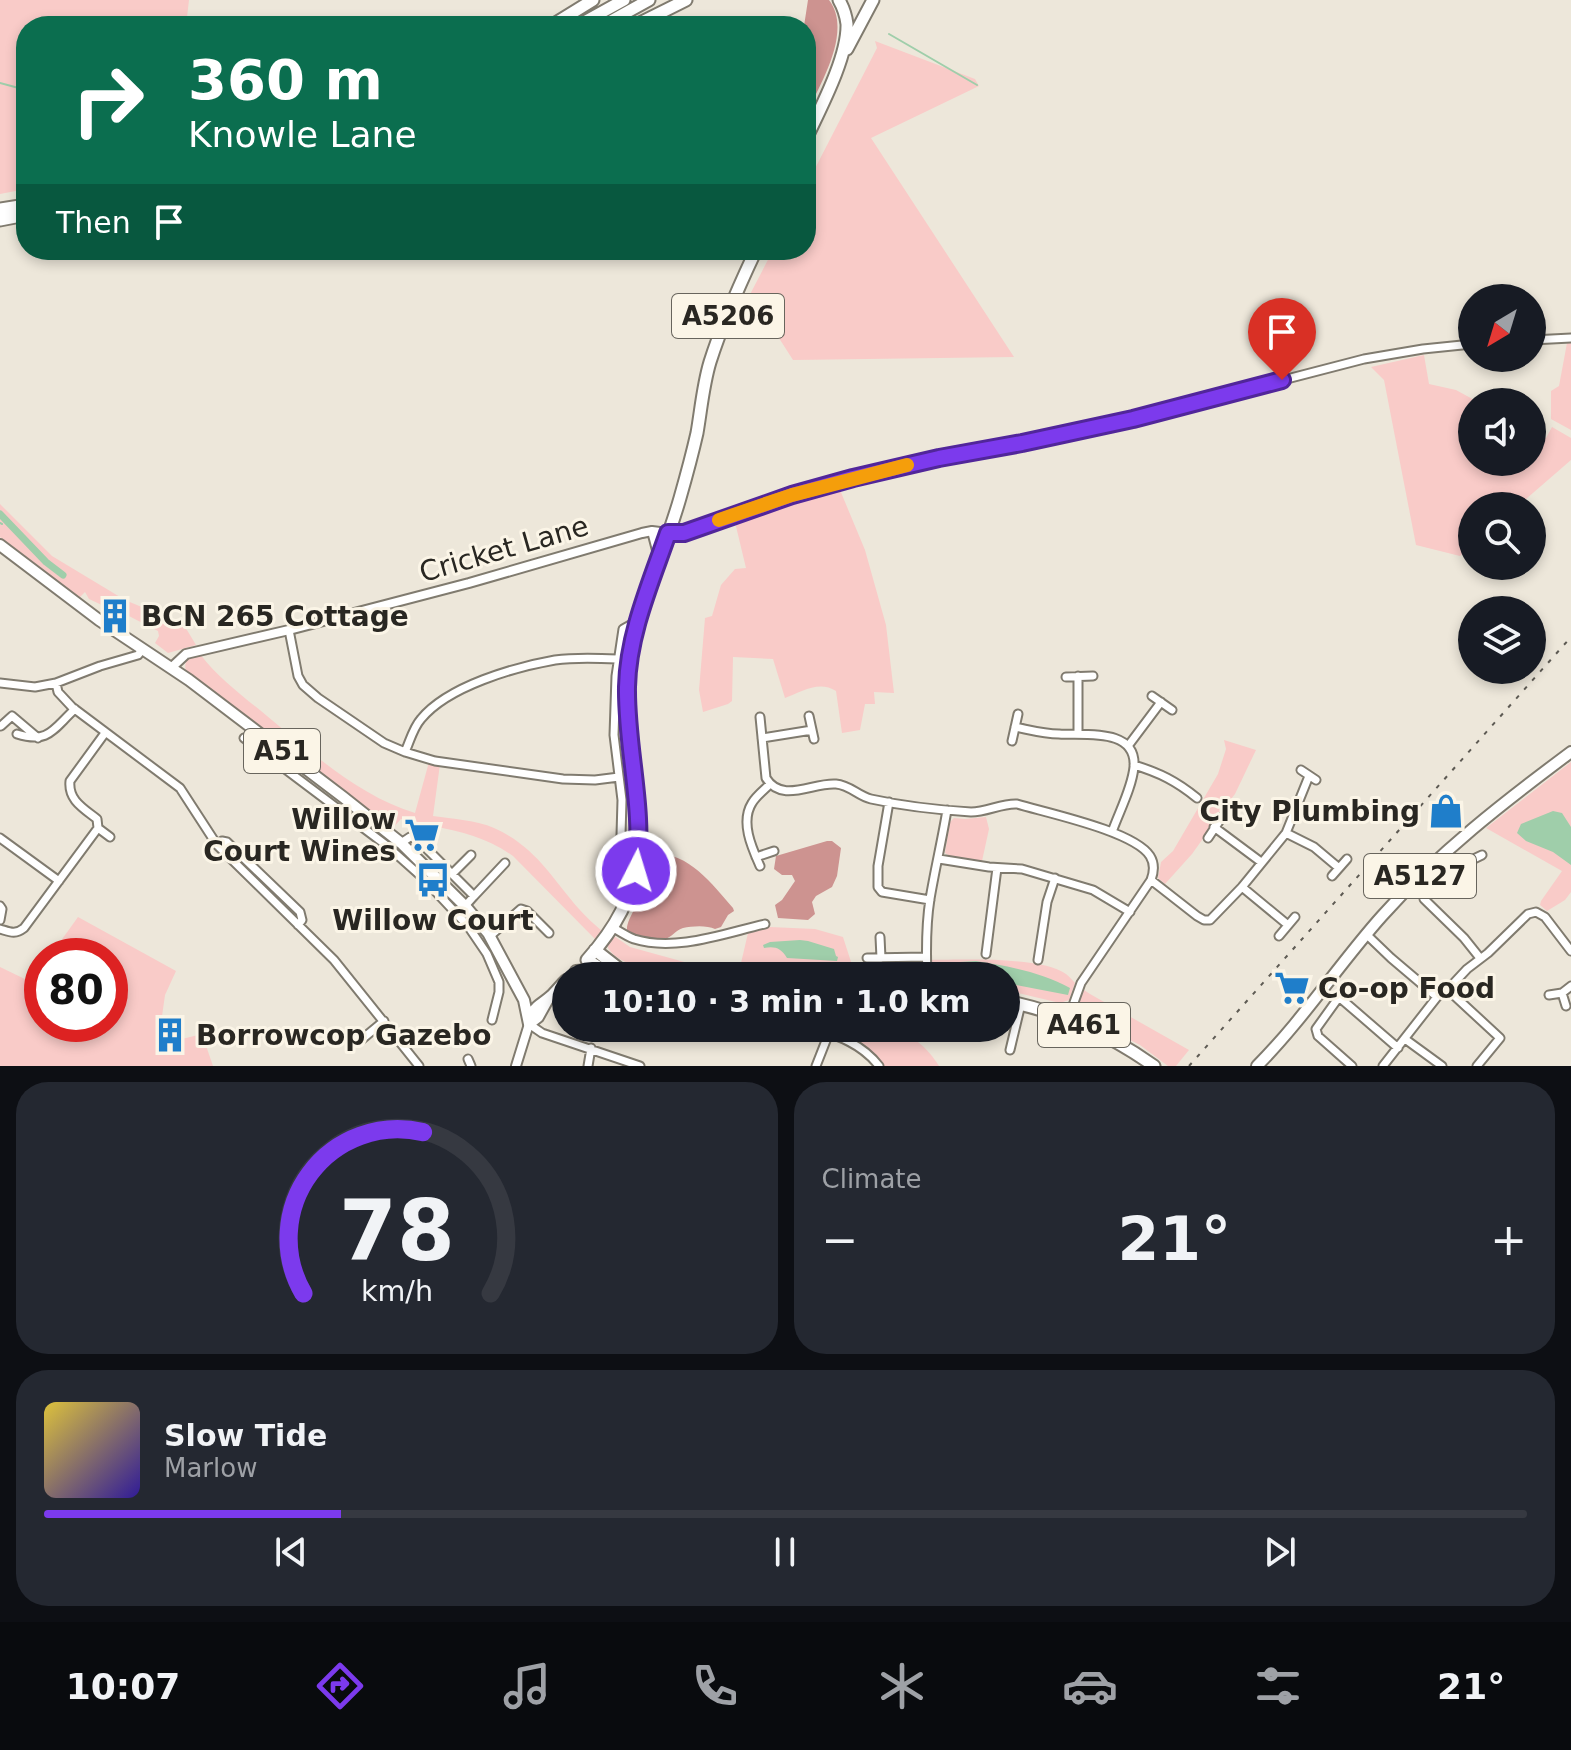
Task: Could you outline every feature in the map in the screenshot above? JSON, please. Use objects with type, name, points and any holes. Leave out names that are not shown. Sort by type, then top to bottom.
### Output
[{"type":"highway","points":[[567,16],[593,0]]},
{"type":"highway","points":[[595,16],[624,0]]},
{"type":"highway","points":[[620,16],[649,0]]},
{"type":"highway","points":[[654,16],[686,0]]},
{"type":"highway","points":[[816,115],[840,58],[846,35],[847,21],[839,0]]},
{"type":"highway","points":[[840,58],[873,0]]},
{"type":"highway","name":"A5206","points":[[600,943],[622,910],[633,882],[639,852],[640,830],[629,727],[628,668],[639,620],[679,500],[696,436],[710,363],[751,260]]},
{"type":"highway","points":[[600,943],[601,962]]},
{"type":"highway","points":[[600,943],[615,962]]},
{"type":"highway","name":"A461","points":[[1021,1004],[1068,1019],[1115,1040],[1154,1066]]},
{"type":"main road","name":"A51","points":[[0,545],[99,620],[171,668],[275,745],[401,843],[489,934],[524,1000],[529,1024]]},
{"type":"main road","name":"A5127","points":[[1264,1066],[1366,934],[1410,886],[1448,849],[1571,752]]},
{"type":"main road","name":"A5206","points":[[583,962],[600,943]]},
{"type":"main road","name":"A51","points":[[507,968],[529,1024]]},
{"type":"main road","points":[[519,989],[533,998],[548,999]]},
{"type":"main road","name":"A5206","points":[[529,1024],[538,1017],[552,995]]},
{"type":"main road","name":"A5127","points":[[1257,1066],[1275,1049]]},
{"type":"street","points":[[1546,339],[1571,338]]},
{"type":"street","points":[[668,533],[684,533],[792,495],[888,469],[1133,419],[1364,359],[1458,345]]},
{"type":"street","points":[[652,531],[659,559]]},
{"type":"street","name":"Cricket Lane","points":[[171,668],[186,654],[469,583],[652,531],[668,533]]},
{"type":"street","points":[[620,870],[622,800],[614,735],[617,659],[623,629],[639,620]]},
{"type":"street","points":[[289,630],[298,676],[303,685],[384,743],[435,761],[563,779],[619,777]]},
{"type":"street","points":[[0,683],[35,687],[56,683],[138,655],[142,650]]},
{"type":"street","points":[[405,752],[423,717],[444,699],[467,686],[555,660],[617,659]]},
{"type":"street","points":[[1078,676],[1078,733]]},
{"type":"street","points":[[1066,677],[1093,676]]},
{"type":"street","points":[[56,683],[62,698],[180,788],[217,845],[334,960],[419,1066]]},
{"type":"street","points":[[1152,696],[1172,710]]},
{"type":"street","points":[[1128,746],[1161,702]]},
{"type":"street","points":[[17,734],[33,739],[44,737],[75,709]]},
{"type":"street","points":[[1012,741],[1018,714]]},
{"type":"street","points":[[1,726],[12,716],[38,738]]},
{"type":"street","points":[[809,716],[814,739]]},
{"type":"street","points":[[760,717],[766,778],[780,790],[840,784],[864,797],[977,812],[1017,804],[1112,832],[1141,846],[1149,855],[1153,870],[1151,880],[1081,983],[1068,1019]]},
{"type":"street","points":[[1015,727],[1046,733],[1109,736],[1128,746],[1134,765],[1112,832]]},
{"type":"street","points":[[762,738],[812,730]]},
{"type":"street","points":[[0,929],[18,933],[24,928],[98,828],[97,819],[75,802],[69,789],[70,781],[105,733]]},
{"type":"street","points":[[244,738],[404,860],[452,909],[479,941],[494,966],[499,992],[492,1020]]},
{"type":"street","points":[[267,756],[275,745]]},
{"type":"street","points":[[1134,765],[1161,774],[1197,798]]},
{"type":"street","points":[[1151,880],[1197,916],[1210,920],[1286,833],[1300,793],[1313,778],[1301,770]]},
{"type":"street","points":[[760,866],[750,839],[748,814],[753,801],[770,784]]},
{"type":"street","points":[[889,802],[878,866],[878,887],[882,892],[930,900]]},
{"type":"street","points":[[867,958],[926,961],[930,900],[947,810]]},
{"type":"street","points":[[1208,838],[1222,817]]},
{"type":"street","points":[[1214,827],[1261,862]]},
{"type":"street","points":[[98,828],[110,837]]},
{"type":"street","points":[[1286,833],[1314,847],[1339,868]]},
{"type":"street","points":[[401,843],[410,837],[416,838],[474,896]]},
{"type":"street","points":[[0,838],[59,881]]},
{"type":"street","points":[[622,851],[639,852]]},
{"type":"street","points":[[756,857],[774,851]]},
{"type":"street","points":[[452,874],[471,855]]},
{"type":"street","points":[[1480,958],[1424,899],[1453,869],[1482,855]]},
{"type":"street","points":[[939,859],[1022,869],[1055,878],[1101,894],[1130,912]]},
{"type":"street","points":[[1332,876],[1347,859]]},
{"type":"street","points":[[465,906],[505,863]]},
{"type":"street","points":[[986,954],[997,868]]},
{"type":"street","points":[[1038,960],[1047,902],[1055,878]]},
{"type":"street","points":[[1242,887],[1288,925]]},
{"type":"street","points":[[0,906],[0,920]]},
{"type":"street","points":[[479,941],[521,909],[549,933]]},
{"type":"street","points":[[1383,1066],[1437,997],[1525,916],[1536,912],[1545,917],[1571,951]]},
{"type":"street","points":[[1279,936],[1295,917]]},
{"type":"street","points":[[600,943],[632,938],[669,943],[712,937],[765,924]]},
{"type":"street","points":[[1366,934],[1437,997]]},
{"type":"street","points":[[880,937],[881,958]]},
{"type":"street","points":[[1549,995],[1562,993],[1571,986]]},
{"type":"street","points":[[1447,989],[1500,1038],[1477,1066]]},
{"type":"street","points":[[1562,993],[1566,1006]]},
{"type":"street","points":[[1352,1066],[1318,1036],[1316,1029],[1339,997],[1398,1048]]},
{"type":"street","points":[[1010,1050],[1021,1004]]},
{"type":"street","points":[[356,1037],[361,1040],[384,1021]]},
{"type":"street","points":[[516,1066],[529,1024],[542,1033],[640,1066]]},
{"type":"street","points":[[1405,1039],[1442,1066]]},
{"type":"street","points":[[816,1066],[825,1042]]},
{"type":"street","points":[[850,1042],[861,1047],[879,1066]]},
{"type":"street","points":[[588,1066],[591,1048]]},
{"type":"shaded area","points":[[0,0],[189,0],[187,16],[16,16],[16,191],[0,194]]},
{"type":"shaded area","points":[[808,0],[829,0],[838,27],[832,58],[816,94],[816,16],[806,16]]},
{"type":"shaded area","points":[[875,41],[975,79],[979,86],[871,138],[1014,357],[793,360],[770,324],[744,306],[768,260],[816,260],[816,167],[877,48]]},
{"type":"shaded area","points":[[1571,342],[1571,430],[1551,419],[1551,391],[1559,386],[1567,343]]},
{"type":"shaded area","points":[[1424,355],[1429,384],[1458,391],[1458,476],[1546,476],[1546,438],[1552,427],[1571,438],[1571,460],[1534,492],[1458,492],[1458,556],[1416,545],[1384,380],[1371,367]]},
{"type":"shaded area","points":[[833,489],[840,490],[865,550],[886,625],[894,693],[874,692],[875,704],[865,704],[860,730],[842,733],[836,691],[817,687],[785,698],[773,659],[733,657],[732,701],[703,712],[699,690],[705,618],[712,616],[721,585],[735,569],[746,568],[734,518]]},
{"type":"shaded area","points":[[0,504],[52,556],[125,600],[175,621],[187,630],[196,645],[168,653],[155,643],[158,631],[89,599],[85,592],[79,598],[54,581],[53,577],[0,537]]},
{"type":"shaded area","points":[[200,654],[232,687],[319,758],[355,785],[394,805],[415,813],[429,762],[440,764],[433,816],[487,825],[521,844],[602,931],[596,940],[513,856],[485,840],[401,819],[391,830],[187,674],[187,660]]},
{"type":"shaded area","points":[[1224,740],[1256,750],[1235,794],[1192,854],[1165,884],[1158,878],[1161,862],[1173,851],[1218,774],[1226,749]]},
{"type":"shaded area","points":[[1571,762],[1571,892],[1565,900],[1547,911],[1540,905],[1541,901],[1562,871],[1486,828]]},
{"type":"shaded area","points":[[1553,811],[1562,813],[1571,827],[1571,865],[1517,833],[1521,824]]},
{"type":"shaded area","points":[[986,817],[989,829],[982,861],[945,853],[950,822],[954,818]]},
{"type":"shaded area","points":[[827,841],[841,848],[837,876],[832,887],[812,902],[815,914],[808,920],[778,918],[775,905],[795,881],[792,875],[782,875],[774,869],[776,856]]},
{"type":"shaded area","points":[[652,853],[665,854],[688,863],[716,889],[734,911],[721,927],[683,928],[661,940],[640,937],[627,930],[648,884]]},
{"type":"shaded area","points":[[78,917],[116,938],[63,938]]},
{"type":"shaded area","points":[[770,927],[815,929],[843,937],[851,962],[741,962],[748,933]]},
{"type":"shaded area","points":[[614,936],[630,947],[684,962],[627,962],[615,956],[607,946]]},
{"type":"shaded area","points":[[800,940],[834,949],[837,961],[787,958],[780,950],[764,948],[763,945]]},
{"type":"shaded area","points":[[128,945],[176,971],[165,995],[158,1045],[202,1034],[213,1066],[0,1066],[0,967],[24,979],[24,1042],[128,1042]]},
{"type":"shaded area","points":[[1001,960],[1021,962],[1039,964],[1055,968],[1075,983],[1069,1000],[1060,1003],[1020,993],[1020,962],[931,962]]},
{"type":"shaded area","points":[[1020,970],[1070,988],[1068,995],[1020,986]]},
{"type":"shaded area","points":[[1084,990],[1189,1050],[1176,1066],[1168,1066],[1140,1045],[1084,1017],[1077,1009]]},
{"type":"shaded area","points":[[857,1042],[918,1042],[939,1066],[883,1066]]},
{"type":"waterway","points":[[889,34],[977,85]]},
{"type":"waterway","points":[[0,83],[16,87]]},
{"type":"waterway","points":[[0,514],[46,562],[63,575]]},
{"type":"railway","points":[[1189,1066],[1571,637]]},
{"type":"slow traffic","points":[[719,520],[792,495],[907,465]]},
{"type":"place","name":"BCN 265 Cottage","points":[[115,616]]},
{"type":"place","name":"City Plumbing","points":[[1446,811]]},
{"type":"place","name":"Willow Court Wines","points":[[422,835]]},
{"type":"place","name":"Willow Court","points":[[433,880]]},
{"type":"place","name":"Co-op Food","points":[[1292,988]]},
{"type":"place","name":"Borrowcop Gazebo","points":[[170,1035]]},
{"type":"route","points":[[636,871],[640,830],[629,727],[628,668],[639,620],[668,533],[684,533],[792,495],[888,469],[1109,425],[1282,380]]}]
